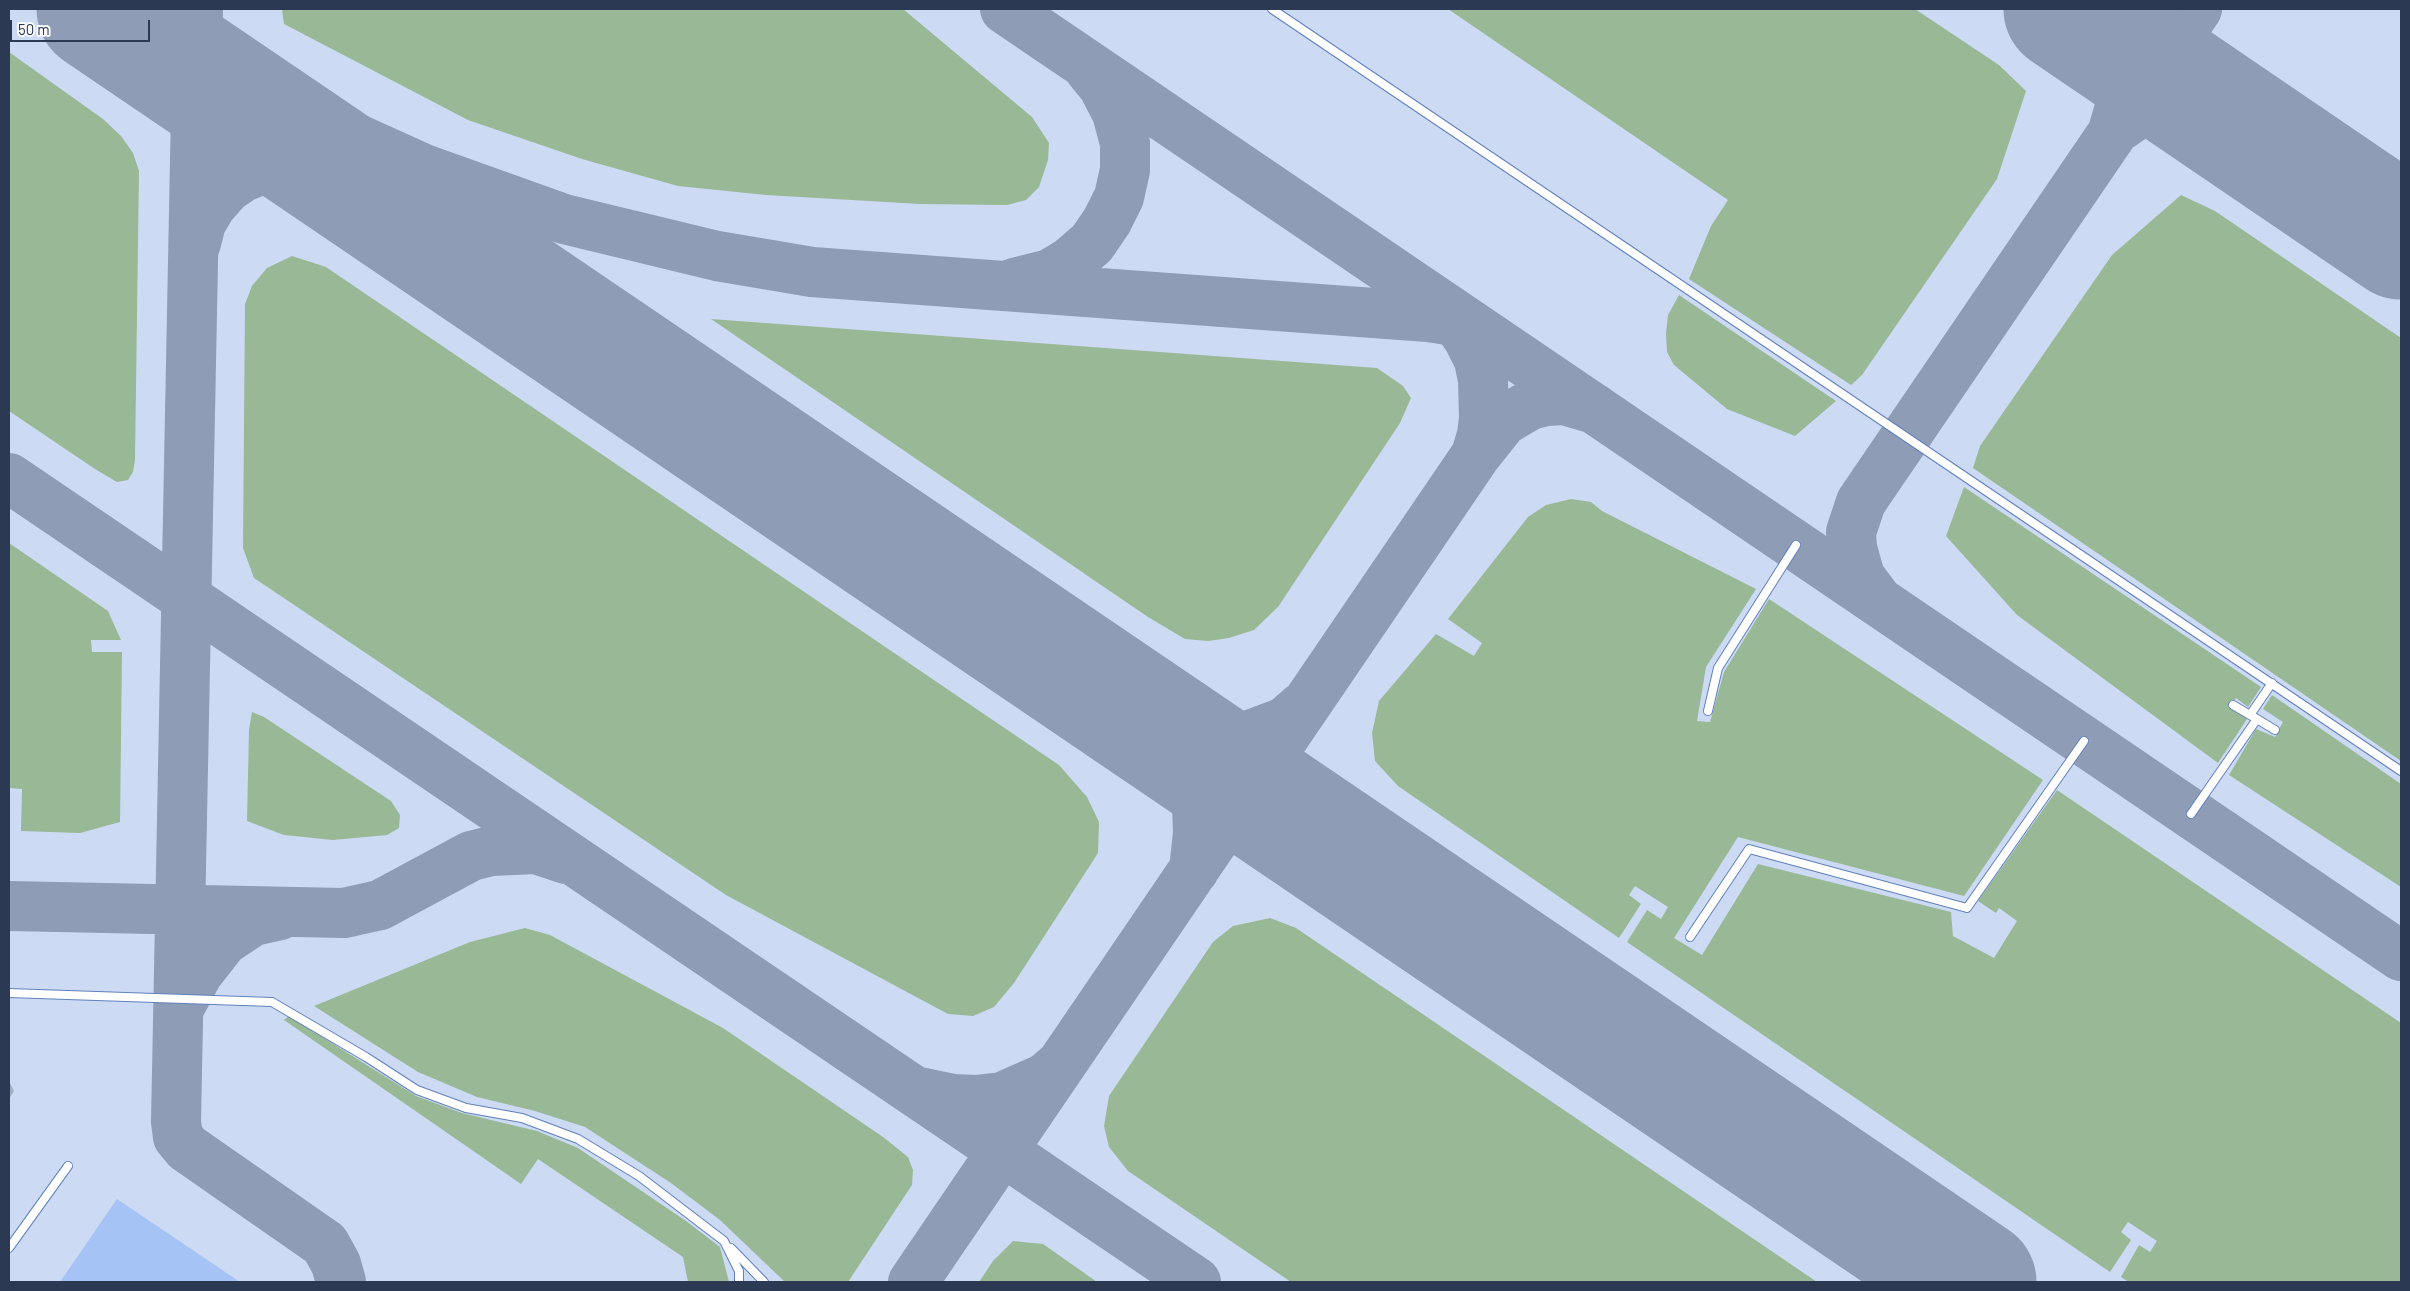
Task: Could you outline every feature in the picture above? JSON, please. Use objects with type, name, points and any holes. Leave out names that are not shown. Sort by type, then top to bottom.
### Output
[{"type":"lane","points":[[1272,9],[2401,771]]},
{"type":"lane","points":[[1708,711],[1718,668],[1796,546]]},
{"type":"lane","points":[[2191,814],[2254,717],[2272,683]]},
{"type":"lane","points":[[2233,705],[2275,730]]},
{"type":"lane","points":[[1690,937],[1749,849],[1967,908],[2084,741]]},
{"type":"lane","points":[[9,993],[272,1002],[366,1057],[417,1090],[466,1108],[522,1118],[578,1139],[639,1176],[724,1242],[764,1282]]},
{"type":"lane","points":[[9,1248],[68,1166]]},
{"type":"lane","points":[[724,1242],[739,1271],[739,1282]]},
{"type":"green space","points":[[282,9],[903,9],[1032,117],[1049,143],[1048,160],[1039,187],[1026,200],[1007,205],[920,204],[766,195],[678,186],[582,159],[468,120],[284,24]]},
{"type":"green space","points":[[1448,9],[1915,9],[1999,65],[2026,91],[1997,179],[1862,375],[1851,385],[1689,279],[1711,226],[1728,200]]},
{"type":"green space","points":[[9,52],[103,119],[121,136],[133,153],[139,171],[135,459],[133,472],[128,480],[117,482],[9,411]]},
{"type":"green space","points":[[2181,195],[2215,211],[2401,338],[2401,761],[1973,468],[1980,446],[2112,255]]},
{"type":"green space","points":[[292,256],[326,267],[1059,765],[1087,797],[1099,822],[1098,853],[1014,983],[994,1007],[973,1016],[948,1014],[726,895],[254,578],[243,548],[245,304],[252,286],[267,268]]},
{"type":"green space","points":[[1679,295],[1836,401],[1795,436],[1727,409],[1674,365],[1667,352],[1668,315]]},
{"type":"green space","points":[[711,319],[1377,368],[1403,386],[1411,398],[1400,423],[1278,607],[1254,630],[1229,638],[1208,641],[1185,639],[1148,617]]},
{"type":"green space","points":[[1964,487],[2261,687],[2248,707],[2236,698],[2230,706],[2247,719],[2218,763],[2017,615],[1946,536]]},
{"type":"green space","points":[[1571,499],[1591,502],[1602,511],[1756,589],[1706,667],[1697,721],[1710,722],[1724,672],[1769,599],[2043,780],[1964,896],[1738,837],[1674,938],[1702,955],[1758,864],[1951,912],[1953,936],[1994,958],[2017,921],[1999,908],[1996,913],[1978,901],[2057,790],[2401,1023],[2401,1282],[2129,1282],[2121,1277],[2139,1245],[2150,1252],[2157,1241],[2128,1222],[2121,1232],[2131,1240],[2110,1272],[1627,942],[1647,910],[1661,919],[1668,907],[1635,886],[1629,895],[1641,904],[1619,938],[1398,786],[1375,761],[1372,733],[1379,701],[1436,634],[1474,656],[1482,643],[1448,619],[1528,517],[1546,505]]},
{"type":"green space","points":[[9,543],[108,611],[121,640],[91,640],[92,652],[122,652],[120,822],[80,833],[21,831],[22,789],[9,788]]},
{"type":"green space","points":[[2272,695],[2401,784],[2401,887],[2229,775],[2256,729],[2275,737],[2283,722],[2263,709]]},
{"type":"green space","points":[[252,712],[264,717],[391,801],[400,815],[399,828],[387,835],[333,840],[284,835],[247,821],[249,730]]},
{"type":"green space","points":[[1270,918],[1296,928],[1817,1282],[1291,1282],[1128,1171],[1109,1147],[1104,1126],[1109,1096],[1213,942],[1233,926]]},
{"type":"green space","points":[[525,928],[550,935],[723,1028],[883,1137],[908,1157],[913,1170],[912,1185],[848,1282],[785,1282],[720,1220],[671,1183],[585,1127],[535,1111],[477,1097],[418,1072],[314,1006],[470,942]]},
{"type":"green space","points":[[289,1016],[416,1096],[462,1113],[537,1131],[578,1148],[686,1221],[720,1247],[729,1282],[688,1282],[683,1257],[538,1159],[521,1184],[284,1020]]},
{"type":"green space","points":[[1013,1241],[1043,1244],[1097,1282],[979,1282],[993,1261]]},
{"type":"building","points":[[117,1199],[240,1282],[60,1282]]},
{"type":"taxiway","points":[[112,9],[198,60],[302,114],[424,169],[564,219],[717,256],[812,272],[1428,317],[1461,322]]},
{"type":"taxiway","points":[[198,9],[176,1122],[178,1137],[187,1148],[325,1244],[336,1264],[341,1282]]},
{"type":"taxiway","points":[[1005,9],[2401,956]]},
{"type":"taxiway","points":[[1878,601],[1860,577],[1852,548],[1851,532],[1861,502],[2197,9]]},
{"type":"taxiway","points":[[2080,19],[2105,47],[2118,74],[2121,103],[2113,131]]},
{"type":"taxiway","points":[[1014,283],[1050,274],[1070,262],[1092,243],[1107,221],[1119,197],[1125,170],[1125,143],[1117,113],[1103,86],[1090,70]]},
{"type":"taxiway","points":[[2113,131],[2139,113],[2169,105],[2205,110],[2227,118]]},
{"type":"taxiway","points":[[196,243],[201,223],[211,206],[227,188],[243,177],[266,168],[286,165],[309,166],[331,172],[355,182]]},
{"type":"taxiway","points":[[1451,314],[1468,338],[1479,360],[1483,380],[1484,418],[1482,435],[1476,455]]},
{"type":"taxiway","points":[[913,1282],[1476,455],[1503,421],[1530,405],[1546,401],[1564,400],[1595,409]]},
{"type":"taxiway","points":[[9,478],[1196,1282]]},
{"type":"taxiway","points":[[1163,732],[1213,741],[1250,735],[1285,722],[1302,707]]},
{"type":"taxiway","points":[[1163,732],[1189,769],[1197,805],[1198,833],[1194,870]]},
{"type":"taxiway","points":[[9,906],[344,913],[380,905],[471,856],[491,851],[536,849],[566,859]]},
{"type":"taxiway","points":[[179,1008],[198,973],[223,941],[253,921],[280,915]]},
{"type":"taxiway","points":[[919,1092],[953,1099],[976,1100],[1002,1097],[1045,1078],[1058,1067]]},
{"type":"runway","points":[[99,9],[1974,1282]]},
{"type":"runway","points":[[2066,9],[2401,237]]}]
